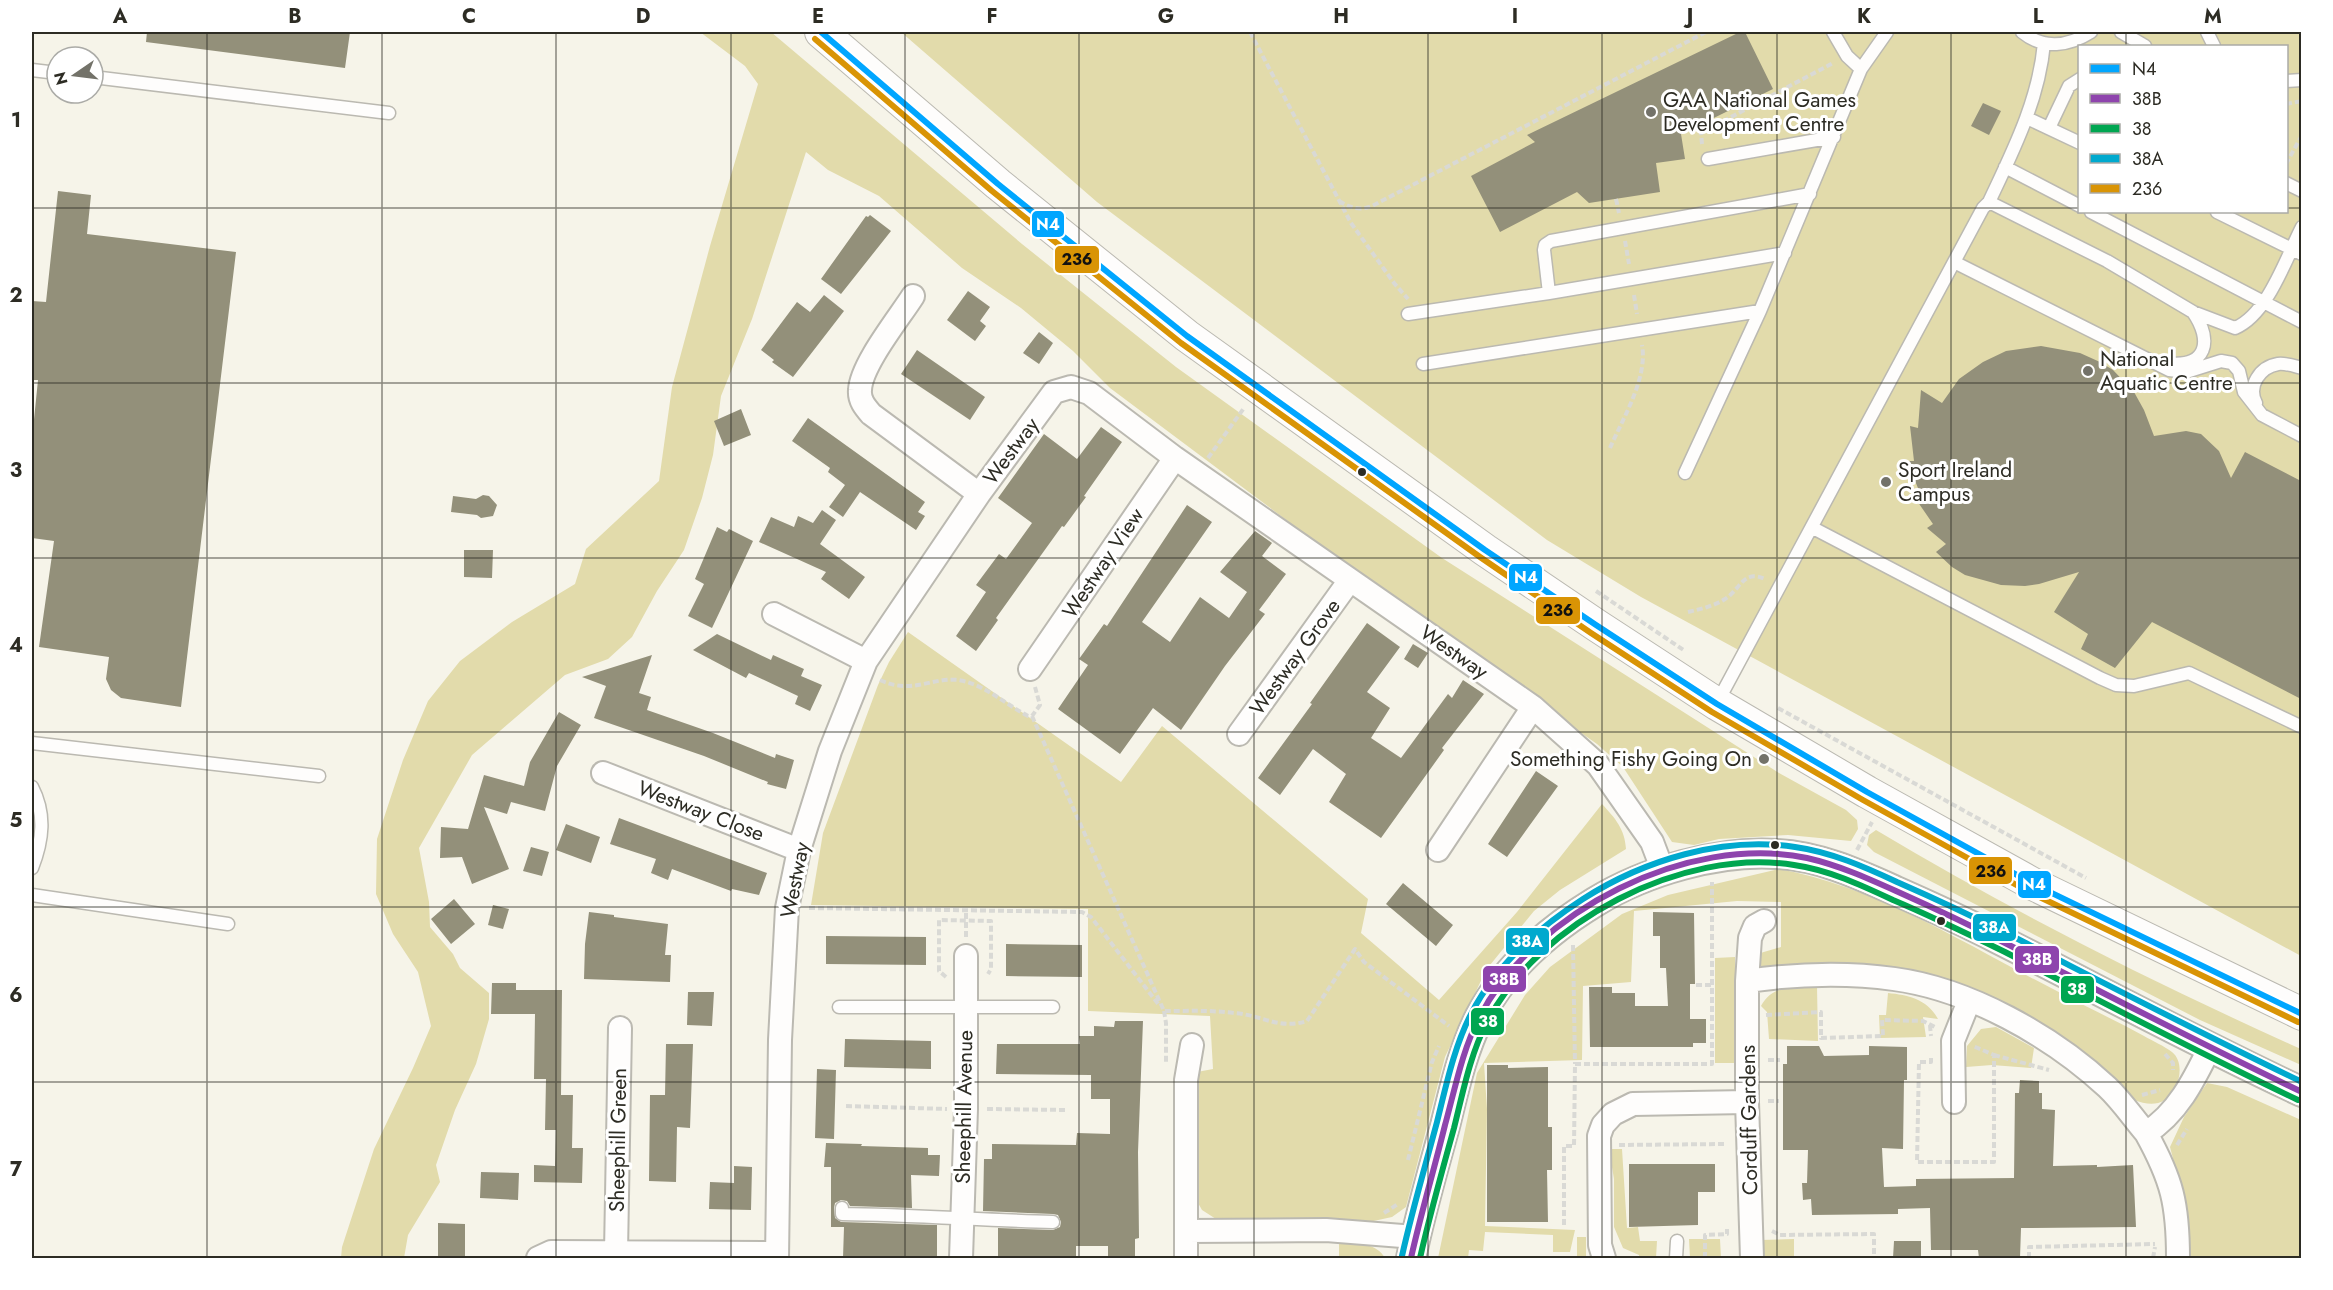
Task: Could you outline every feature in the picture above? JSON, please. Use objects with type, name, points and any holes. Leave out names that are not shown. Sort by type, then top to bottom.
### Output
[{"type":"main road","points":[[821,32],[989,176],[1187,336],[1485,550],[1717,704],[2032,885],[2301,1014]]},
{"type":"street","points":[[913,296],[864,372],[859,391],[862,404],[871,414],[979,494]]},
{"type":"street","name":"Westway","points":[[777,1256],[780,1040],[787,908],[799,850],[830,751],[866,661],[979,494],[1054,392],[1071,387],[1089,393],[1175,458],[1533,707],[1598,765],[1652,842],[1663,871]]},
{"type":"street","name":"Westway View","points":[[1030,669],[1175,458]]},
{"type":"street","name":"Westway Grove","points":[[1239,734],[1350,580]]},
{"type":"street","points":[[774,614],[866,661]]},
{"type":"street","points":[[1438,850],[1533,707]]},
{"type":"street","name":"Westway Close","points":[[603,773],[799,850]]},
{"type":"street","points":[[1186,1231],[1326,1230],[1413,1248],[1461,1062],[1454,1033],[1479,1017],[1504,981],[1532,949],[1573,915],[1608,893],[1663,871],[1716,859],[1777,854],[1809,859],[1847,869],[1976,928],[2209,1049],[2301,1092]]},
{"type":"street","name":"Corduff Gardens","points":[[1752,1258],[1755,1102],[1747,981],[1750,938],[1755,926],[1764,921]]},
{"type":"street","name":"Sheephill Avenue","points":[[961,1258],[966,1109],[966,956]]},
{"type":"street","points":[[1747,981],[1800,975],[1859,975],[1911,982],[2002,1014],[2053,1043],[2108,1088],[2146,1133],[2165,1168],[2173,1196],[2178,1227],[2178,1258]]},
{"type":"street","points":[[1954,1102],[1953,1041],[1969,1001]]},
{"type":"street","name":"Sheephill Green","points":[[616,1252],[620,1028]]},
{"type":"street","points":[[1186,1258],[1186,1080],[1192,1045]]},
{"type":"street","points":[[2146,1133],[2159,1125],[2181,1098],[2209,1049]]},
{"type":"street","points":[[1604,1258],[1600,1245],[1598,1145],[1603,1125],[1613,1114],[1633,1104],[1755,1102]]},
{"type":"street","points":[[538,1258],[551,1252],[777,1256]]},
{"type":"lane","points":[[1833,32],[1847,56],[1861,69]]},
{"type":"lane","points":[[1685,472],[1760,311],[1861,69],[1887,32]]},
{"type":"lane","points":[[2022,32],[2044,43],[2061,45],[2077,41],[2091,32]]},
{"type":"lane","points":[[2121,32],[2143,45]]},
{"type":"lane","points":[[1717,704],[1983,208],[1989,202],[2027,118],[2042,65],[2044,43]]},
{"type":"lane","points":[[105,78],[389,113]]},
{"type":"lane","points":[[2049,128],[2069,86],[2078,80]]},
{"type":"lane","points":[[2027,118],[2078,142]]},
{"type":"lane","points":[[1708,159],[1834,137]]},
{"type":"lane","points":[[2005,167],[2078,205]]},
{"type":"lane","points":[[1549,293],[1544,250],[1545,245],[1551,241],[1810,194]]},
{"type":"lane","points":[[1989,202],[2107,261],[2193,312],[2235,328],[2247,323],[2264,301],[2296,251],[2301,227]]},
{"type":"lane","points":[[2093,213],[2301,322]]},
{"type":"lane","points":[[2219,213],[2296,251]]},
{"type":"lane","points":[[1413,314],[1785,252]]},
{"type":"lane","points":[[1954,262],[2169,370],[2186,372],[2221,361],[2232,363],[2239,371],[2244,392],[2262,415],[2301,436]]},
{"type":"lane","points":[[1423,364],[1760,311]]},
{"type":"lane","points":[[2151,360],[2175,364],[2193,362],[2202,354],[2205,345],[2204,335],[2201,323],[2193,312]]},
{"type":"lane","points":[[2262,415],[2252,388],[2261,372],[2280,364],[2301,368]]},
{"type":"lane","points":[[1813,528],[2116,685],[2134,686],[2188,673],[2301,727]]},
{"type":"lane","points":[[32,743],[319,776]]},
{"type":"lane","points":[[32,787],[43,824],[40,848],[32,868]]},
{"type":"lane","points":[[32,895],[228,924]]},
{"type":"lane","points":[[839,1006],[1053,1007]]},
{"type":"lane","points":[[842,1208],[842,1214],[1053,1222]]},
{"type":"lane","points":[[1677,1241],[1677,1258]]},
{"type":"path","points":[[1250,32],[1351,223],[1413,314]]},
{"type":"path","points":[[1339,201],[1353,208],[1363,209],[1372,206],[1706,32]]},
{"type":"path","points":[[1708,159],[1704,160],[1701,133],[1847,56]]},
{"type":"path","points":[[2288,160],[2301,135]]},
{"type":"path","points":[[1197,473],[1258,387]]},
{"type":"path","points":[[1688,612],[1718,603],[1728,597],[1745,579],[1752,576],[1756,575],[1765,579]]},
{"type":"path","points":[[1586,585],[1682,648]]},
{"type":"path","points":[[866,661],[878,679],[890,685],[903,687],[955,680],[975,683],[1011,708],[1032,716]]},
{"type":"path","points":[[1030,669],[1040,705],[1032,716]]},
{"type":"path","points":[[1781,708],[2094,883]]},
{"type":"path","points":[[1032,716],[1164,1011],[1235,1012],[1280,1025],[1294,1025],[1307,1021],[1355,949],[1364,962],[1454,1033]]},
{"type":"path","points":[[1847,869],[1883,801]]},
{"type":"path","points":[[1575,1064],[1712,1064],[1712,881]]},
{"type":"path","points":[[1564,1225],[1564,1146],[1574,1146],[1573,942]]},
{"type":"path","points":[[1696,986],[1712,985]]},
{"type":"path","points":[[1765,1026],[1764,1015],[1821,1012],[1821,1038],[1882,1036],[1882,1020],[1923,1021],[1987,1053]]},
{"type":"path","points":[[1454,1016],[1454,1033]]},
{"type":"path","points":[[1407,1169],[1432,1062],[1440,1044]]},
{"type":"path","points":[[1765,1049],[1766,1070]]},
{"type":"path","points":[[1994,1055],[2046,1068],[2055,1074]]},
{"type":"path","points":[[1765,1060],[1780,1060]]},
{"type":"path","points":[[1726,1156],[1726,1144],[1755,1102],[1779,1101]]},
{"type":"path","points":[[846,1106],[1068,1110]]},
{"type":"path","points":[[2180,1155],[2177,1144],[2188,1127]]},
{"type":"path","points":[[1598,1145],[1726,1144]]},
{"type":"path","points":[[1380,1213],[1388,1213],[1401,1202]]},
{"type":"path","points":[[1769,1221],[1774,1234],[1780,1235],[1874,1234],[1874,1258]]},
{"type":"path","points":[[1705,1258],[1705,1235],[1727,1234],[1727,1223]]},
{"type":"path","points":[[2153,1258],[2157,1234]]},
{"type":"path","points":[[2029,1258],[2029,1247],[2155,1244]]},
{"type":"shaded area","points":[[700,32],[771,32],[1022,244],[1176,367],[1442,558],[1779,773],[1846,810],[1857,820],[1858,829],[1851,841],[1788,835],[1719,839],[1694,845],[1672,842],[1623,767],[1597,744],[1417,618],[1110,388],[1073,351],[1021,308],[962,268],[879,196],[828,170],[806,152],[752,319],[721,396],[713,455],[702,498],[684,550],[657,591],[632,637],[608,659],[565,675],[472,755],[419,848],[429,902],[430,927],[453,954],[460,968],[489,993],[489,1019],[476,1064],[455,1110],[436,1165],[440,1182],[408,1235],[404,1258],[341,1258],[342,1247],[374,1149],[431,1026],[418,972],[393,934],[376,894],[377,839],[403,760],[428,701],[460,661],[512,622],[575,584],[586,549],[659,481],[672,387],[710,246],[758,84],[745,66]]},
{"type":"shaded area","name":"Sport Ireland Campus","points":[[901,32],[2301,32],[2301,956],[1641,597],[1547,540],[1097,202]]},
{"type":"shaded area","points":[[908,632],[1121,782],[1162,726],[1368,899],[1361,933],[1439,1000],[1517,912],[1602,804],[1611,814],[1621,830],[1626,849],[1560,890],[1534,911],[1486,970],[1445,1057],[1406,1207],[1392,1217],[1369,1222],[1216,1219],[1202,1210],[1198,1203],[1196,1078],[1197,1072],[1213,1069],[1210,1016],[1088,1011],[1088,909],[811,905],[823,833],[878,685]]},
{"type":"shaded area","points":[[1876,830],[1980,890],[2086,946],[2301,1049],[2301,1065],[2200,1020],[1874,852],[1867,845],[1869,835]]},
{"type":"shaded area","points":[[1779,869],[1851,889],[1921,919],[2162,1046],[2172,1052],[2179,1063],[2179,1077],[2174,1090],[2165,1100],[2154,1104],[2134,1100],[2000,1003],[1763,968],[1759,965],[1757,954],[1781,947],[1781,902],[1737,901],[1634,911],[1631,982],[1583,986],[1582,1060],[1484,1063],[1487,1109],[1485,1226],[1575,1230],[1570,1252],[1553,1252],[1553,1235],[1485,1232],[1483,1251],[1469,1250],[1468,1258],[1438,1258],[1477,1073],[1525,995],[1550,967],[1622,914],[1668,895]]},
{"type":"shaded area","points":[[1735,957],[1736,1063],[1715,1063],[1715,958]]},
{"type":"shaded area","points":[[1817,986],[1818,1041],[1769,1039],[1767,1012],[1761,1006],[1766,999],[1785,988]]},
{"type":"shaded area","points":[[1888,993],[1916,999],[1934,1012],[1938,1019],[1923,1017],[1926,1037],[1880,1038],[1879,1015],[1886,1015]]},
{"type":"shaded area","points":[[1996,1027],[2034,1048],[2031,1068],[1992,1065],[1966,1067],[1967,1046],[1981,1029]]},
{"type":"shaded area","points":[[2207,1083],[2227,1087],[2301,1120],[2301,1258],[2189,1258],[2188,1216],[2170,1147],[2184,1117]]},
{"type":"shaded area","points":[[1609,1149],[1622,1149],[1627,1228],[1638,1227],[1640,1241],[1657,1241],[1656,1258],[1639,1258],[1639,1255],[1623,1248],[1614,1227],[1614,1179]]},
{"type":"shaded area","points":[[1577,1237],[1586,1237],[1586,1258],[1577,1258]]},
{"type":"shaded area","points":[[1689,1239],[1720,1239],[1721,1258],[1690,1258]]},
{"type":"shaded area","points":[[1794,1239],[1794,1258],[1767,1258],[1762,1253],[1760,1240]]},
{"type":"shaded area","points":[[1339,1243],[1371,1246],[1385,1258],[1339,1258]]},
{"type":"building","points":[[147,32],[350,32],[345,68],[146,42]]},
{"type":"building","name":"GAA National Games Development Centre","points":[[1740,32],[1745,32],[1773,89],[1681,134],[1685,159],[1656,163],[1660,192],[1589,203],[1577,192],[1500,232],[1471,176],[1535,142],[1527,135]]},
{"type":"building","points":[[1983,103],[2001,111],[1989,135],[1971,126]]},
{"type":"building","points":[[58,191],[91,195],[87,234],[236,252],[181,707],[121,698],[111,690],[106,679],[109,657],[39,647],[54,541],[32,538],[32,439],[38,380],[32,380],[32,301],[46,302]]},
{"type":"building","points":[[870,215],[891,231],[841,294],[821,279],[866,216]]},
{"type":"building","points":[[968,291],[990,307],[980,321],[986,326],[975,341],[947,320]]},
{"type":"building","points":[[824,295],[844,311],[793,377],[772,362],[774,360],[761,350],[797,302],[810,312]]},
{"type":"building","points":[[1039,332],[1053,343],[1039,364],[1023,353]]},
{"type":"building","name":"National Aquatic Centre","points":[[2041,346],[2080,353],[2113,370],[2134,392],[2154,436],[2186,431],[2201,434],[2219,451],[2231,478],[2245,452],[2301,481],[2301,699],[2152,622],[2115,668],[2081,649],[2088,634],[2054,612],[2079,572],[2039,584],[2001,585],[1965,575],[1952,567],[1936,552],[1946,544],[1927,528],[1933,524],[1913,495],[1920,493],[1907,461],[1914,461],[1910,426],[1918,428],[1921,390],[1942,403],[1959,379],[1983,362],[2006,351]]},
{"type":"building","points":[[917,350],[985,397],[970,420],[901,374]]},
{"type":"building","points":[[741,409],[751,435],[724,446],[714,421]]},
{"type":"building","points":[[808,418],[925,502],[918,512],[925,516],[916,530],[860,492],[843,517],[829,507],[845,485],[828,472],[830,468],[792,441]]},
{"type":"building","points":[[1101,427],[1122,442],[1084,496],[1086,497],[1064,527],[1062,526],[996,618],[998,620],[976,651],[956,636],[986,592],[976,585],[999,554],[1006,559],[1032,523],[998,498],[1044,434],[1077,459]]},
{"type":"building","points":[[483,495],[489,496],[497,505],[493,516],[481,518],[477,515],[451,512],[453,496],[476,499]]},
{"type":"building","points":[[1187,505],[1212,522],[1142,622],[1170,642],[1200,597],[1229,618],[1247,592],[1220,572],[1255,531],[1272,543],[1262,556],[1286,574],[1259,610],[1265,614],[1225,666],[1181,730],[1153,708],[1120,754],[1058,709],[1088,665],[1079,659],[1104,624],[1107,626]]},
{"type":"building","points":[[822,510],[836,520],[820,544],[865,577],[849,599],[821,579],[826,572],[759,542],[771,517],[794,527],[798,516],[813,523]]},
{"type":"building","points":[[717,527],[727,532],[729,529],[753,541],[712,628],[688,616],[704,584],[695,579]]},
{"type":"building","points":[[464,550],[493,550],[492,578],[464,577]]},
{"type":"building","points":[[1367,623],[1400,647],[1367,692],[1390,708],[1371,738],[1401,758],[1448,694],[1452,698],[1463,680],[1484,694],[1442,748],[1444,750],[1381,838],[1329,802],[1346,774],[1313,749],[1280,795],[1258,778]]},
{"type":"building","points":[[717,634],[771,660],[773,655],[804,669],[801,676],[822,685],[810,711],[795,704],[798,696],[749,673],[746,678],[693,650]]},
{"type":"building","points":[[1413,644],[1428,653],[1418,668],[1404,659]]},
{"type":"building","points":[[652,655],[639,693],[651,697],[647,710],[775,758],[776,754],[794,760],[786,789],[767,784],[768,782],[704,756],[594,718],[606,686],[582,677]]},
{"type":"building","points":[[559,712],[581,725],[557,766],[545,811],[511,802],[507,814],[484,807],[509,869],[472,884],[462,857],[440,858],[441,827],[468,829],[484,775],[524,786],[530,762]]},
{"type":"building","points":[[1536,771],[1558,786],[1507,857],[1488,844]]},
{"type":"building","points":[[619,818],[767,873],[759,895],[732,889],[731,891],[672,869],[668,880],[651,873],[656,859],[610,844]]},
{"type":"building","points":[[566,824],[600,837],[591,863],[556,850]]},
{"type":"building","points":[[531,847],[549,852],[542,876],[523,871]]},
{"type":"building","points":[[1403,883],[1453,925],[1436,946],[1386,904]]},
{"type":"building","points":[[454,899],[475,924],[451,944],[431,919]]},
{"type":"building","points":[[493,905],[509,909],[503,929],[488,925]]},
{"type":"building","points":[[589,912],[668,924],[665,955],[671,955],[670,982],[584,979]]},
{"type":"building","points":[[1653,912],[1694,913],[1695,984],[1690,984],[1690,1019],[1706,1019],[1706,1043],[1693,1043],[1693,1047],[1590,1047],[1589,987],[1612,987],[1612,993],[1635,993],[1635,1006],[1668,1006],[1666,968],[1660,968],[1660,936],[1653,936]]},
{"type":"building","points":[[826,936],[926,937],[926,965],[826,964]]},
{"type":"building","points":[[1006,944],[1082,945],[1082,977],[1006,976]]},
{"type":"building","points":[[492,983],[516,983],[516,990],[562,990],[561,1095],[573,1095],[572,1148],[583,1148],[582,1183],[534,1182],[534,1165],[555,1166],[556,1130],[545,1130],[546,1079],[534,1079],[535,1014],[491,1014]]},
{"type":"building","points":[[688,992],[714,992],[712,1026],[687,1025]]},
{"type":"building","points":[[1115,1021],[1143,1021],[1138,1152],[1139,1238],[1135,1239],[1135,1258],[1108,1258],[1108,1246],[1076,1246],[1076,1258],[998,1258],[998,1228],[1053,1230],[1060,1227],[1061,1222],[1058,1215],[1053,1214],[983,1211],[984,1159],[992,1159],[992,1144],[1076,1145],[1077,1133],[1110,1134],[1110,1099],[1091,1099],[1091,1075],[996,1074],[997,1044],[1080,1044],[1079,1036],[1094,1036],[1094,1026],[1114,1027]]},
{"type":"building","points":[[845,1039],[931,1041],[931,1069],[844,1067]]},
{"type":"building","points":[[666,1044],[693,1044],[690,1128],[677,1127],[676,1182],[649,1181],[650,1095],[665,1095]]},
{"type":"building","points":[[1787,1046],[1819,1046],[1824,1056],[1869,1055],[1869,1046],[1907,1047],[1903,1149],[1882,1148],[1884,1187],[1916,1186],[1916,1179],[2014,1178],[2015,1093],[2019,1093],[2020,1080],[2039,1081],[2042,1109],[2055,1110],[2053,1166],[2133,1165],[2136,1227],[2021,1228],[2020,1258],[1979,1258],[1978,1250],[1931,1250],[1930,1208],[1898,1209],[1898,1214],[1812,1215],[1811,1199],[1803,1200],[1802,1183],[1807,1183],[1808,1150],[1783,1150],[1783,1064],[1787,1064]]},
{"type":"building","points":[[1487,1065],[1508,1065],[1508,1068],[1548,1067],[1548,1127],[1552,1127],[1552,1170],[1547,1170],[1548,1222],[1487,1222]]},
{"type":"building","points":[[817,1069],[836,1070],[834,1139],[815,1138]]},
{"type":"building","points":[[826,1143],[928,1148],[928,1155],[940,1155],[939,1176],[911,1175],[912,1208],[850,1206],[847,1201],[841,1200],[835,1203],[834,1208],[835,1218],[841,1222],[937,1225],[937,1258],[843,1258],[844,1227],[831,1227],[831,1167],[824,1167]]},
{"type":"building","points":[[1629,1164],[1715,1164],[1715,1192],[1698,1192],[1698,1225],[1629,1227]]},
{"type":"building","points":[[734,1166],[752,1167],[751,1210],[709,1209],[710,1182],[734,1183]]},
{"type":"building","points":[[481,1172],[519,1173],[518,1200],[480,1198]]},
{"type":"building","points":[[438,1223],[465,1224],[465,1258],[438,1258]]},
{"type":"building","points":[[1894,1241],[1921,1241],[1921,1258],[1893,1258]]},
{"type":"transit line","name":"N4","points":[[821,32],[998,184],[1187,336],[1485,550],[1596,625],[1717,704],[1867,792],[2033,884],[2302,1014]]},
{"type":"transit line","name":"236","points":[[815,39],[992,191],[1181,343],[1480,557],[1591,633],[1712,712],[1863,800],[2029,892],[2298,1022]]},
{"type":"transit line","name":"38A","points":[[1402,1256],[1455,1053],[1471,1014],[1493,979],[1534,935],[1583,899],[1632,873],[1685,854],[1712,848],[1768,844],[1795,847],[1835,856],[1983,922],[2302,1082]]},
{"type":"transit line","name":"38B","points":[[1411,1258],[1463,1057],[1479,1018],[1504,979],[1537,944],[1576,914],[1619,888],[1665,869],[1713,857],[1761,853],[1807,858],[1852,872],[1967,924],[2302,1092]]},
{"type":"transit line","name":"38","points":[[1420,1258],[1471,1061],[1487,1022],[1511,986],[1541,953],[1577,924],[1618,899],[1661,880],[1706,868],[1751,862],[1794,865],[1820,870],[1845,879],[2005,952],[2187,1046],[2298,1100]]},
{"type":"place","name":"GAA National Games Development Centre","points":[[1651,112]]},
{"type":"place","name":"National Aquatic Centre","points":[[2088,371]]},
{"type":"place","name":"Sport Ireland Campus","points":[[1886,482]]},
{"type":"place","name":"Something Fishy Going On","points":[[1764,759]]}]
